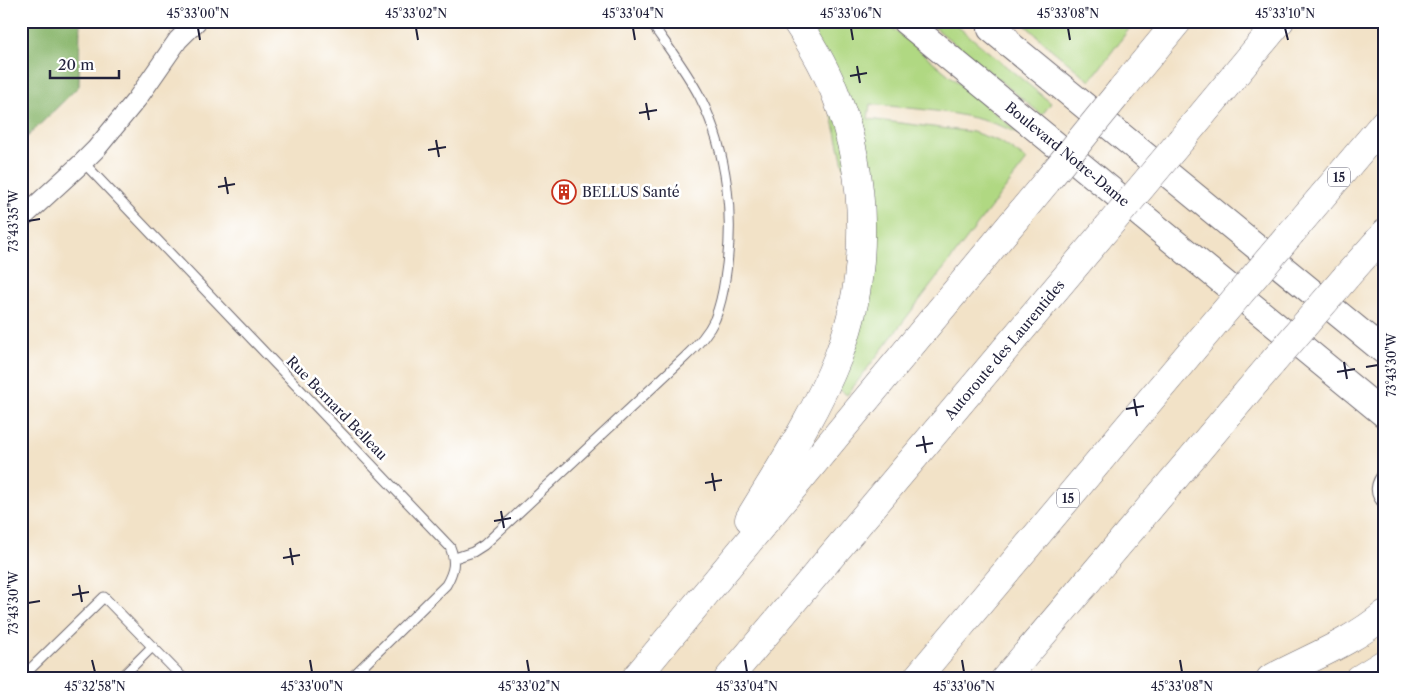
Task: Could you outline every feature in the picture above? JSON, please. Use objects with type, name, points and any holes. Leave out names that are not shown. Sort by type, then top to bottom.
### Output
[{"type":"highway","points":[[702,598],[814,410],[838,356],[854,303],[861,219],[859,191],[850,142],[837,96],[796,21]]},
{"type":"highway","points":[[1121,90],[1164,21]]},
{"type":"highway","points":[[635,679],[1178,21]]},
{"type":"highway","name":"Autoroute des Laurentides","points":[[728,679],[1280,21]]},
{"type":"highway","name":"15","points":[[916,679],[1385,122]]},
{"type":"highway","points":[[1005,679],[1385,232]]},
{"type":"highway","points":[[1270,679],[1334,648],[1355,636],[1385,614]]},
{"type":"highway","points":[[1359,679],[1385,663]]},
{"type":"street","points":[[178,40],[183,21]]},
{"type":"street","points":[[21,219],[84,162],[137,99],[178,40],[198,21]]},
{"type":"street","name":"Boulevard Notre-Dame","points":[[905,21],[1385,415]]},
{"type":"street","points":[[980,21],[1000,32],[1385,352]]},
{"type":"lane","points":[[350,679],[446,585],[455,567],[454,558],[473,552],[484,545],[694,348],[707,332],[719,308],[730,248],[728,198],[721,153],[700,97],[650,21]]},
{"type":"lane","name":"Rue Bernard Belleau","points":[[84,162],[445,541],[450,547],[454,558]]},
{"type":"lane","points":[[1385,471],[1379,477],[1376,487],[1378,497],[1385,505]]},
{"type":"lane","points":[[21,678],[104,597],[184,679]]},
{"type":"lane","points":[[120,679],[153,646]]},
{"type":"green space","points":[[21,21],[80,21],[79,86],[21,143]]},
{"type":"green space","points":[[811,21],[884,21],[1021,135],[1003,127],[966,116],[909,108],[870,104],[868,119],[973,132],[1001,142],[1027,160],[847,395],[836,387],[869,280]]},
{"type":"green space","points":[[927,21],[951,21],[1051,103],[1042,115]]},
{"type":"green space","points":[[1021,21],[1135,21],[1090,81]]},
{"type":"place","name":"BELLUS Santé","points":[[564,192]]}]
